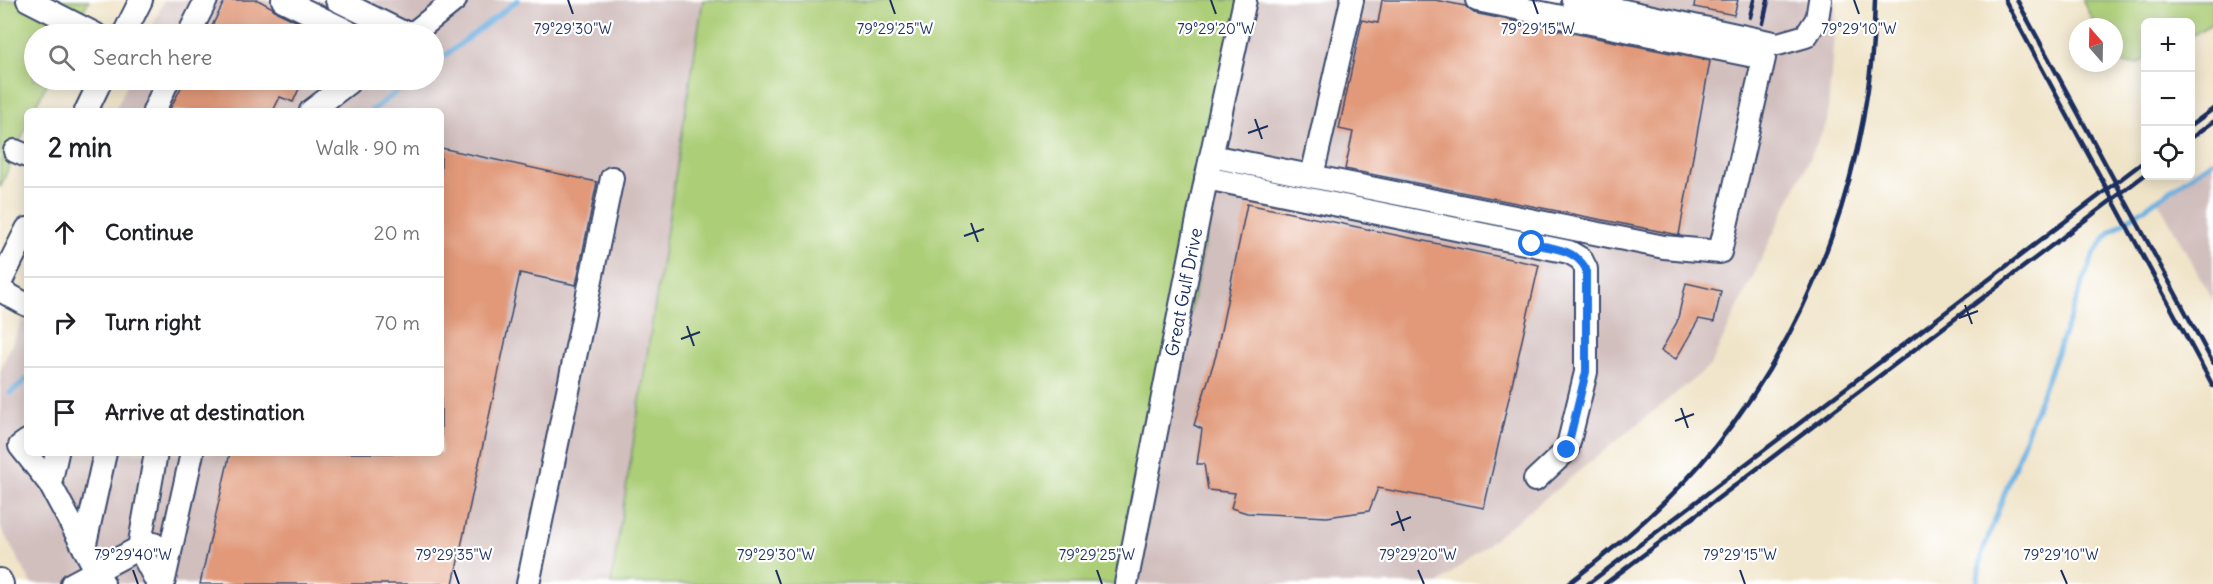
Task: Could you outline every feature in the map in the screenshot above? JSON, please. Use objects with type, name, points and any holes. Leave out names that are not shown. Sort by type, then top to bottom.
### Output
[{"type":"street","points":[[28,0],[75,24]]},
{"type":"street","points":[[129,24],[141,0]]},
{"type":"street","points":[[194,24],[206,0]]},
{"type":"street","points":[[283,0],[335,24]]},
{"type":"street","points":[[337,0],[386,24]]},
{"type":"street","points":[[425,24],[455,0]]},
{"type":"street","name":"Great Gulf Drive","points":[[1126,584],[1206,178],[1245,0]]},
{"type":"street","points":[[1312,176],[1353,0]]},
{"type":"street","points":[[1211,156],[1664,247],[1720,252],[1764,58],[1477,0]]},
{"type":"street","points":[[1573,0],[1778,44],[1806,36],[1816,19],[1820,0]]},
{"type":"street","points":[[87,108],[96,90]]},
{"type":"street","points":[[155,108],[163,90]]},
{"type":"street","points":[[315,108],[339,90]]},
{"type":"street","points":[[528,584],[612,178]]},
{"type":"street","points":[[1206,178],[1569,252],[1581,259],[1586,269],[1588,291],[1586,372],[1567,450],[1535,480]]},
{"type":"street","points":[[0,283],[24,235]]},
{"type":"street","points":[[0,290],[24,303]]},
{"type":"street","points":[[28,456],[50,484],[100,578]]},
{"type":"street","points":[[50,484],[56,456]]},
{"type":"street","points":[[84,548],[104,456]]},
{"type":"street","points":[[155,456],[139,548],[158,584]]},
{"type":"street","points":[[164,584],[191,456]]},
{"type":"street","points":[[72,584],[100,578],[139,548],[172,539]]},
{"type":"shaded area","points":[[164,0],[703,0],[611,584],[32,584],[0,527],[0,371],[24,317],[24,456],[444,456],[444,108],[116,108],[124,90],[444,90],[444,24],[153,24]]},
{"type":"shaded area","points":[[1254,0],[1837,0],[1827,122],[1710,366],[1438,584],[1135,584]]},
{"type":"shaded area","points":[[2213,157],[2213,301],[2156,197],[2181,180],[2195,180],[2195,170]]},
{"type":"green space","points":[[0,0],[89,0],[76,24],[24,24],[24,90],[44,90],[35,108],[24,108],[24,132],[0,188]]},
{"type":"green space","points":[[703,0],[1254,0],[1135,584],[611,584]]},
{"type":"green space","points":[[2082,0],[2211,0],[2213,4],[2213,23],[2195,34],[2195,18],[2141,18],[2141,62],[2138,64],[2123,63],[2123,18],[2091,18]]},
{"type":"building","points":[[225,0],[258,0],[302,24],[213,24]]},
{"type":"building","points":[[1382,0],[1435,0],[1465,6],[1474,13],[1710,61],[1679,235],[1345,169],[1353,132],[1339,129],[1362,20],[1378,23]]},
{"type":"building","points":[[1695,0],[1738,0],[1734,15],[1694,7]]},
{"type":"building","points":[[180,90],[298,90],[293,102],[280,97],[274,108],[171,108]]},
{"type":"building","points":[[444,149],[597,182],[576,285],[520,273],[453,584],[200,584],[229,456],[444,456]]},
{"type":"building","points":[[1247,204],[1539,265],[1484,508],[1378,488],[1369,511],[1327,517],[1247,513],[1231,508],[1235,493],[1208,490],[1204,464],[1197,464],[1202,429],[1194,425],[1216,355]]},
{"type":"building","points":[[1686,283],[1721,291],[1714,322],[1699,319],[1676,359],[1661,351],[1677,322]]},
{"type":"waterway","points":[[444,56],[518,0]]},
{"type":"waterway","points":[[375,108],[399,90]]},
{"type":"waterway","points":[[1977,584],[1982,554],[2094,253],[2110,232],[2213,161]]},
{"type":"waterway","points":[[10,393],[24,381]]},
{"type":"railway","points":[[1750,17],[1754,0]]},
{"type":"railway","points":[[1763,23],[1768,0]]},
{"type":"railway","points":[[1568,584],[1645,520],[1698,467],[1750,400],[1781,348],[1809,294],[1831,238],[1849,179],[1863,120],[1871,60],[1875,0]]},
{"type":"railway","points":[[2005,0],[2213,386]]},
{"type":"railway","points":[[2017,0],[2213,363]]},
{"type":"railway","points":[[2195,122],[2213,109]]},
{"type":"railway","points":[[2195,135],[2213,122]]},
{"type":"railway","points":[[1588,584],[2141,164]]},
{"type":"railway","points":[[1605,584],[2141,178]]},
{"type":"route","points":[[1532,244],[1569,252],[1581,259],[1586,269],[1588,291],[1586,372],[1567,450]]}]
